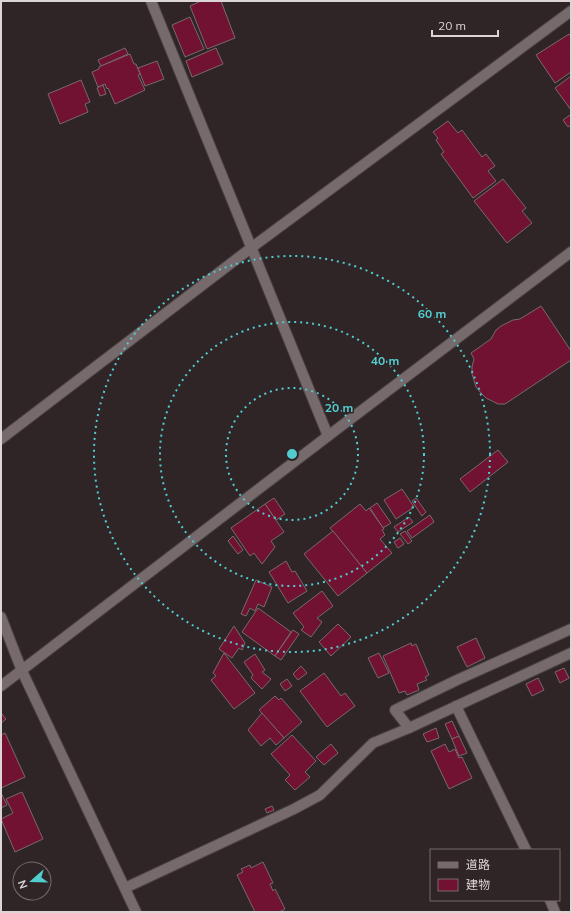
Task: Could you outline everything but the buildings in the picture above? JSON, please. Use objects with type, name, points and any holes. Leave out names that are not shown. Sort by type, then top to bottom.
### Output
[{"type":"street","points":[[150,1],[328,436]]},
{"type":"street","points":[[1,439],[251,248],[571,11]]},
{"type":"street","points":[[1,686],[571,252]]},
{"type":"street","points":[[1,617],[22,671],[136,912]]},
{"type":"street","points":[[409,728],[395,710],[457,680],[571,629]]},
{"type":"street","points":[[124,888],[294,809],[320,795],[373,744],[571,653]]},
{"type":"street","points":[[456,706],[526,849]]},
{"type":"street","points":[[550,901],[555,912]]}]
